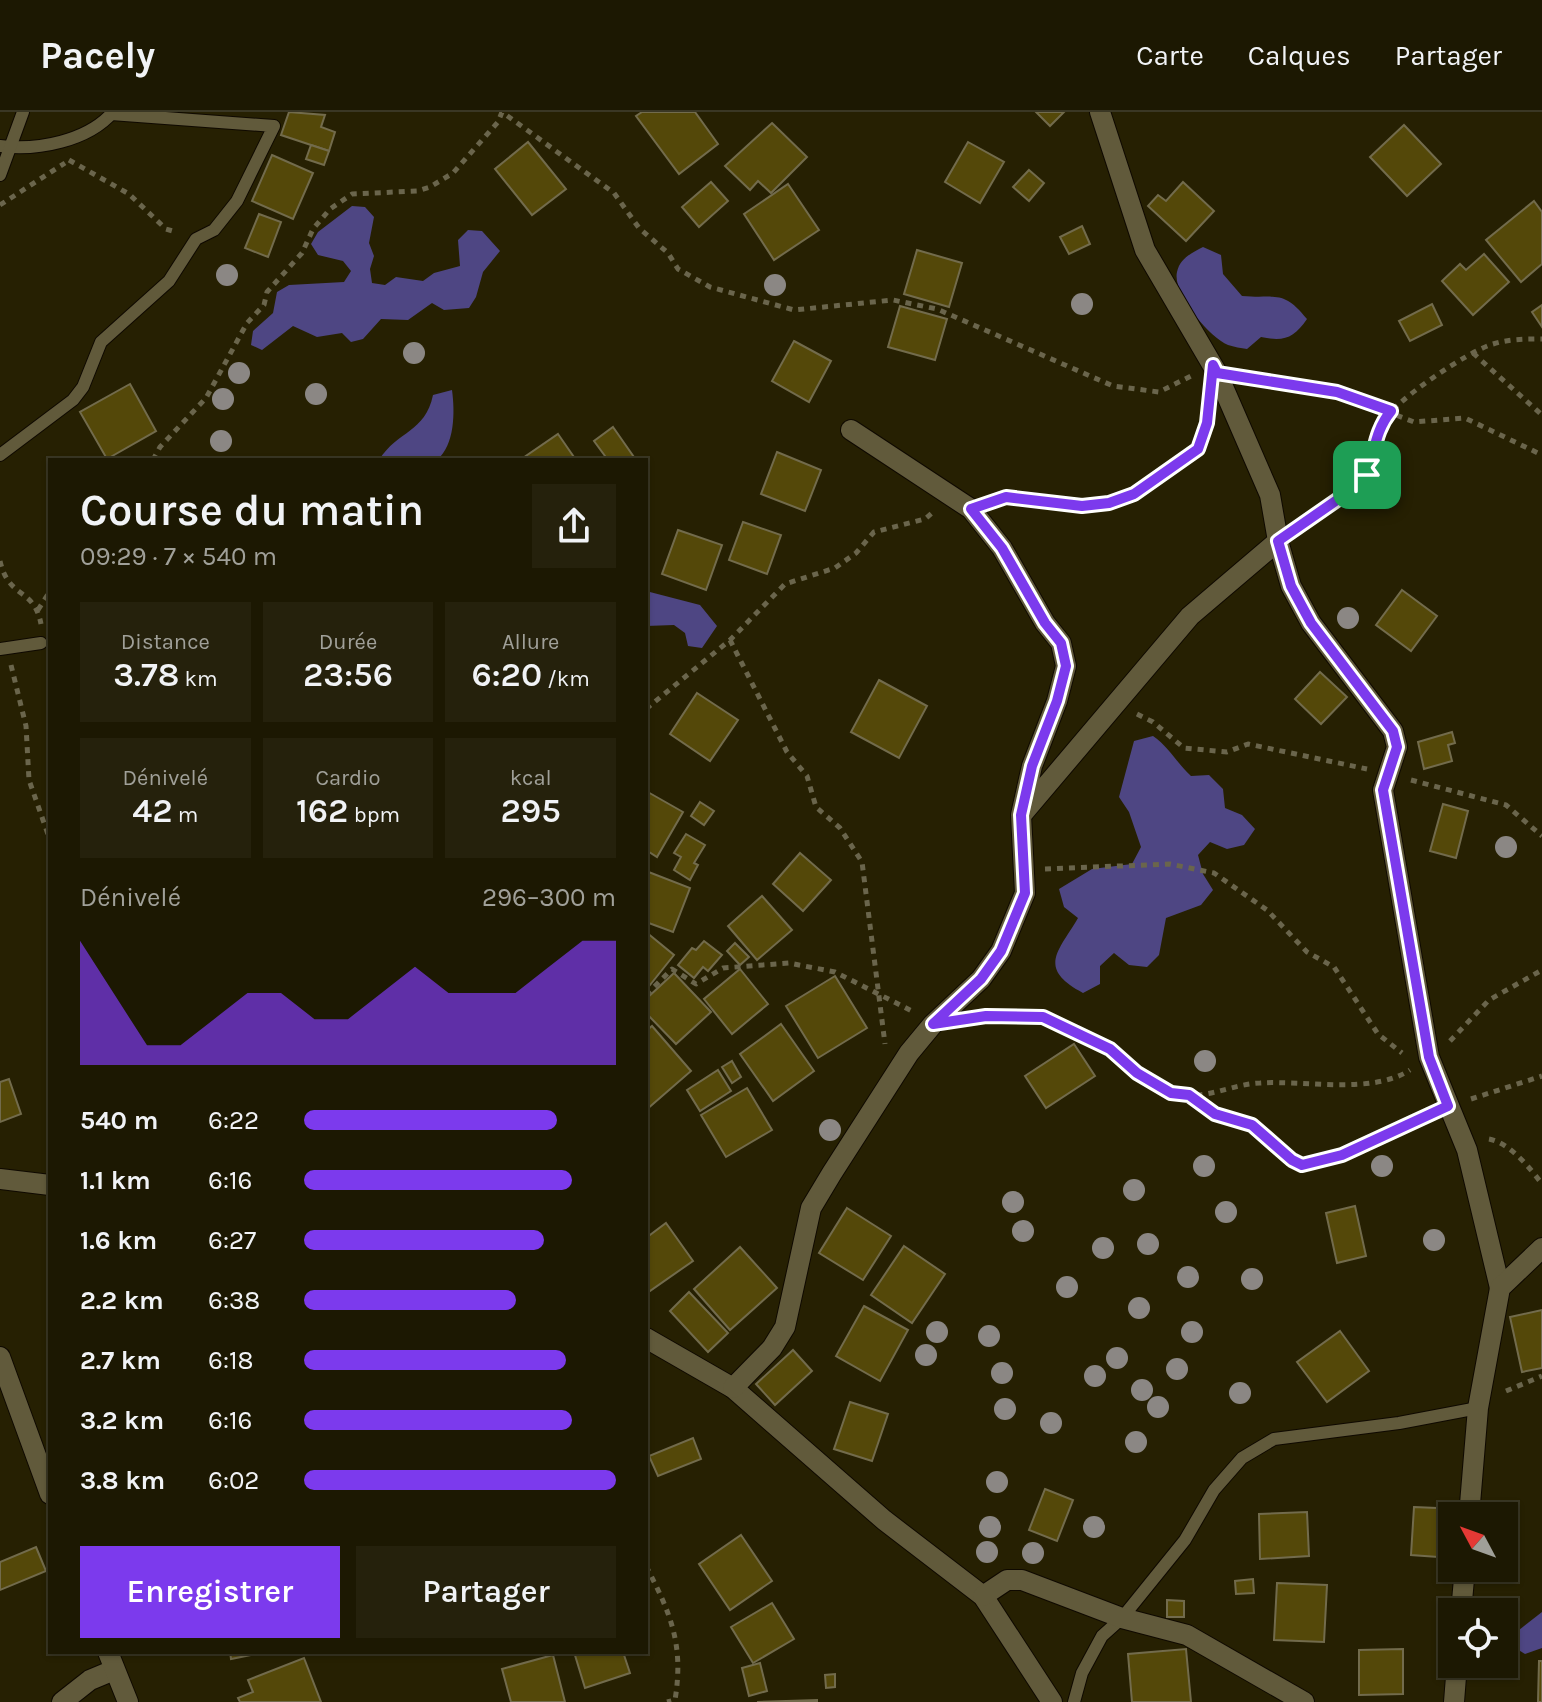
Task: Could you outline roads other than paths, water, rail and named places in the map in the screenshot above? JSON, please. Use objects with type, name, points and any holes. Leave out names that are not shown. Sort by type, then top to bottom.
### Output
[{"type":"street","points":[[1100,112],[1145,250],[1215,369],[1270,495],[1278,541],[1291,586],[1311,623],[1393,731],[1397,747],[1386,773],[1383,790],[1424,1061],[1467,1150],[1500,1288],[1478,1408],[1470,1502]]},
{"type":"street","points":[[733,1388],[772,1348],[785,1327],[811,1208],[891,1081],[933,1024],[981,979],[1001,951],[1025,893],[1021,815],[1032,766],[1057,701],[1066,666],[1061,643],[1045,623],[1002,548],[971,509],[851,430]]},
{"type":"street","points":[[1021,815],[1190,616],[1278,541]]},
{"type":"street","points":[[0,1179],[48,1185]]},
{"type":"street","points":[[1500,1288],[1542,1248]]},
{"type":"street","points":[[648,1339],[733,1388],[884,1520],[983,1596],[1052,1702]]},
{"type":"street","points":[[0,1357],[48,1489]]},
{"type":"street","points":[[983,1596],[1007,1580],[1022,1580],[1122,1618],[1187,1635],[1304,1702]]},
{"type":"street","points":[[62,1702],[111,1661],[128,1702]]},
{"type":"street","points":[[1454,1702],[1456,1678]]},
{"type":"lane","points":[[0,175],[6,147],[23,112]]},
{"type":"lane","points":[[0,455],[73,400],[83,387],[90,361],[101,342],[169,281],[196,239],[214,230],[237,201],[274,126],[112,113],[104,123],[56,144],[6,147]]},
{"type":"lane","points":[[4,649],[41,643]]},
{"type":"lane","points":[[1074,1702],[1082,1673],[1102,1636],[1122,1618],[1185,1540],[1214,1490],[1242,1458],[1274,1439],[1399,1423],[1478,1408]]}]
